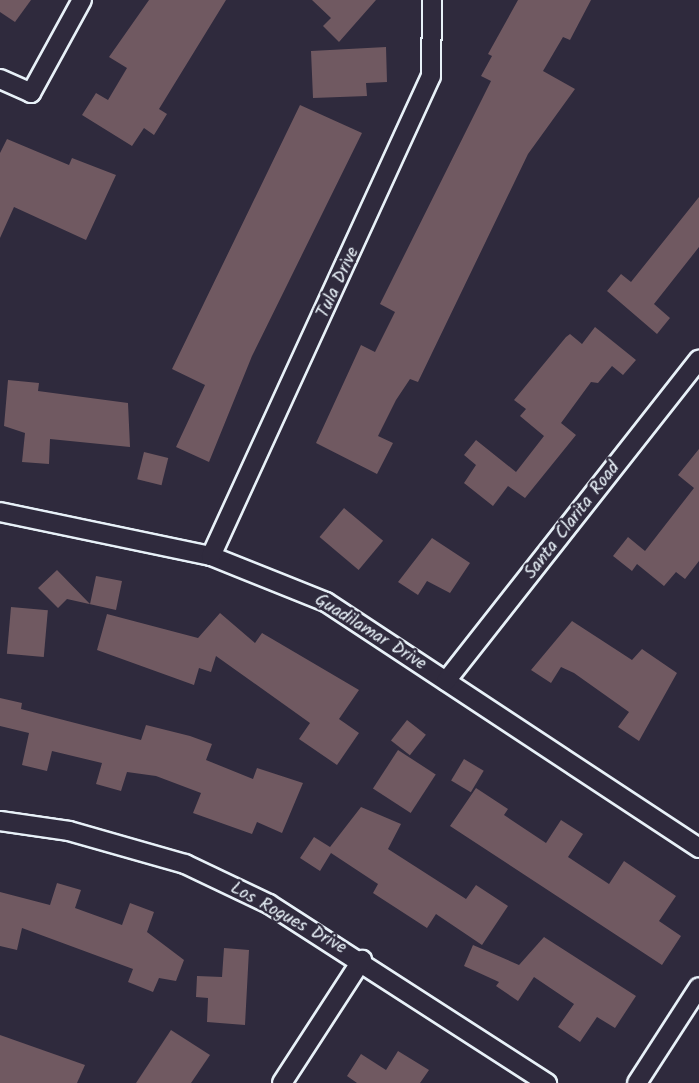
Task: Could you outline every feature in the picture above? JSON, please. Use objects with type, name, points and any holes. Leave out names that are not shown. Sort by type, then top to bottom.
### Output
[{"type":"street","points":[[0,79],[31,93],[82,0]]},
{"type":"street","name":"Tula Drive","points":[[211,556],[431,76],[432,0]]},
{"type":"street","name":"Santa Clarita Road","points":[[446,681],[699,360]]},
{"type":"street","name":"Guadilamar Drive","points":[[0,512],[211,556],[326,602],[699,848]]},
{"type":"street","name":"Los Rogues Drive","points":[[0,821],[69,831],[185,864],[269,904],[362,960],[548,1083]]},
{"type":"street","points":[[282,1083],[362,960]]},
{"type":"street","points":[[637,1083],[699,987]]},
{"type":"building","points":[[0,0],[31,0],[15,22],[0,12]]},
{"type":"building","points":[[149,0],[226,0],[159,109],[167,114],[154,135],[144,128],[132,146],[82,115],[96,93],[108,100],[127,68],[109,57]]},
{"type":"building","points":[[312,0],[376,0],[339,42],[323,26],[331,18]]},
{"type":"building","points":[[518,0],[591,0],[570,40],[563,37],[543,71],[575,89],[528,154],[418,382],[410,379],[396,400],[378,436],[393,443],[377,474],[316,443],[361,345],[375,352],[395,312],[380,304],[491,81],[481,76],[492,56],[488,54]]},
{"type":"building","points":[[386,47],[387,82],[366,83],[367,96],[313,98],[311,51]]},
{"type":"building","points":[[300,105],[362,133],[252,356],[209,462],[176,447],[205,385],[172,369]]},
{"type":"building","points":[[7,139],[69,165],[72,158],[116,175],[86,240],[14,207],[0,238],[0,153]]},
{"type":"building","points":[[699,197],[699,247],[654,304],[670,318],[657,334],[607,291],[621,274],[631,282]]},
{"type":"building","points":[[595,327],[636,360],[623,375],[612,366],[598,383],[591,382],[561,423],[576,435],[525,498],[508,486],[493,506],[464,483],[476,465],[464,455],[476,440],[516,472],[544,436],[520,416],[526,409],[514,400],[566,337],[570,334],[582,344]]},
{"type":"building","points":[[8,380],[39,383],[38,391],[128,403],[130,447],[50,439],[49,464],[22,462],[25,433],[4,426]]},
{"type":"building","points":[[699,449],[699,561],[685,579],[676,572],[664,586],[637,564],[632,571],[613,556],[628,537],[645,551],[694,488],[678,475]]},
{"type":"building","points":[[144,452],[168,458],[161,485],[137,479]]},
{"type":"building","points":[[344,508],[383,541],[359,570],[320,537]]},
{"type":"building","points":[[432,538],[470,563],[450,593],[427,581],[418,595],[398,582]]},
{"type":"building","points":[[57,570],[90,604],[96,576],[122,581],[116,610],[67,599],[58,608],[38,588]]},
{"type":"building","points":[[11,607],[48,610],[44,657],[7,654]]},
{"type":"building","points":[[220,613],[255,643],[262,633],[359,690],[339,719],[359,733],[337,765],[299,739],[310,723],[216,656],[211,672],[199,668],[194,685],[97,650],[107,614],[198,638]]},
{"type":"building","points":[[572,621],[632,660],[642,649],[677,673],[639,741],[618,727],[629,712],[574,673],[561,667],[551,683],[531,670]]},
{"type":"building","points":[[0,698],[22,703],[21,709],[141,740],[146,725],[190,736],[212,744],[206,760],[253,779],[257,768],[303,783],[282,833],[257,822],[252,834],[193,813],[201,793],[156,776],[127,772],[121,791],[96,784],[102,763],[52,751],[47,771],[22,765],[29,733],[0,726]]},
{"type":"building","points":[[407,720],[426,735],[410,755],[391,740]]},
{"type":"building","points":[[398,750],[436,775],[411,813],[373,789]]},
{"type":"building","points":[[464,759],[484,771],[471,792],[451,780]]},
{"type":"building","points":[[476,788],[508,809],[504,815],[546,843],[561,820],[583,834],[568,857],[609,884],[624,861],[676,896],[659,921],[681,936],[662,965],[450,826]]},
{"type":"building","points":[[361,807],[401,824],[388,849],[466,899],[476,885],[508,906],[482,945],[436,914],[427,928],[373,893],[378,884],[331,853],[320,871],[300,858],[314,837],[330,847]]},
{"type":"building","points":[[57,883],[81,890],[75,908],[122,925],[130,903],[154,912],[147,932],[184,960],[176,981],[159,978],[153,992],[128,982],[133,969],[22,928],[17,950],[0,946],[0,892],[50,905]]},
{"type":"building","points":[[544,937],[636,996],[615,1028],[597,1017],[580,1042],[558,1027],[574,1004],[534,977],[518,1001],[496,986],[499,982],[464,966],[473,945],[519,965]]},
{"type":"building","points":[[224,948],[249,950],[245,1025],[207,1022],[208,998],[196,997],[197,976],[222,977]]},
{"type":"building","points":[[171,1030],[210,1055],[191,1083],[136,1083]]},
{"type":"building","points":[[0,1035],[85,1065],[77,1083],[0,1083]]},
{"type":"building","points":[[398,1051],[429,1070],[420,1083],[357,1083],[347,1076],[361,1054],[386,1070]]}]
